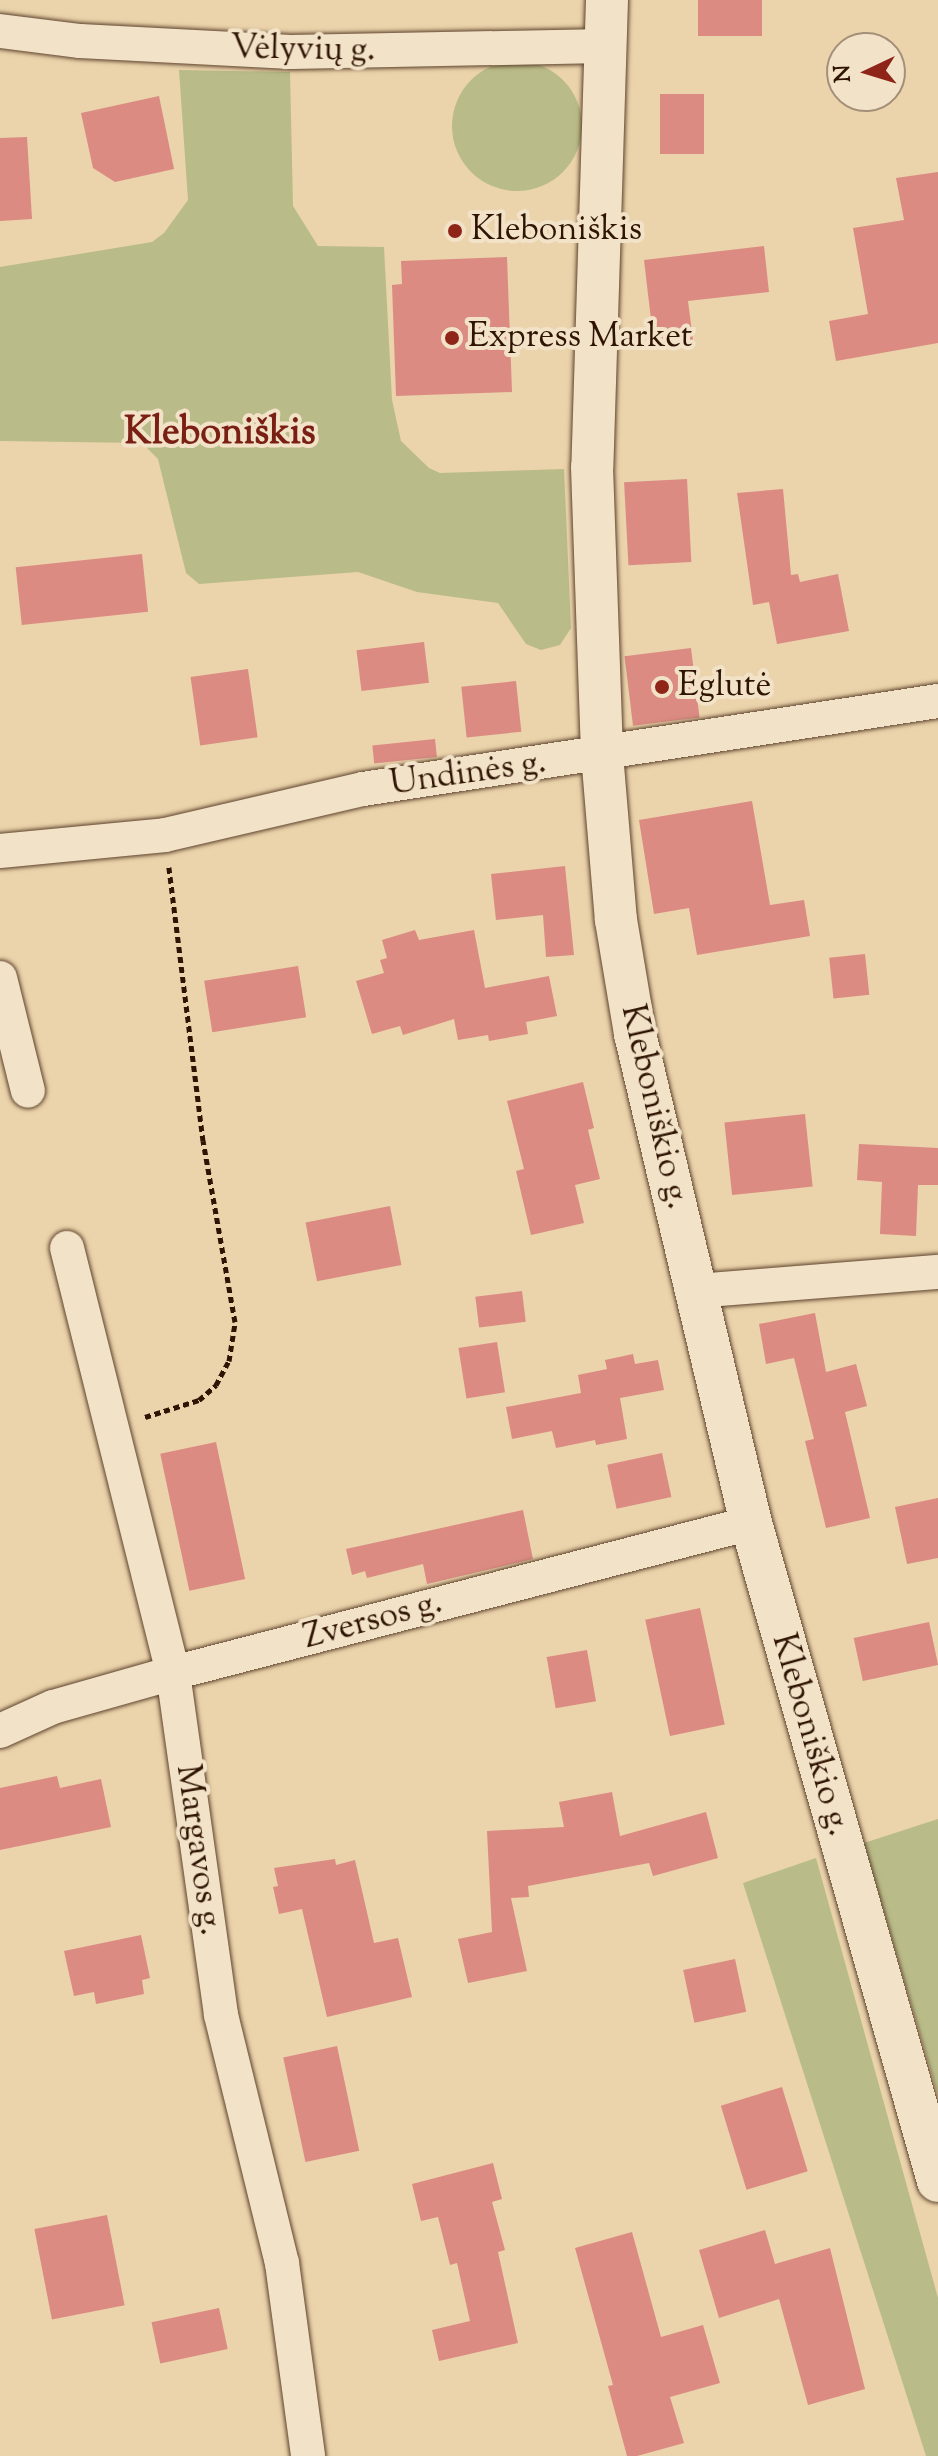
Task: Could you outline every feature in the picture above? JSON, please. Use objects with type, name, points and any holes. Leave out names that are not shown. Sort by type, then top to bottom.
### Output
[{"type":"street","name":"Kleboniškio g.","points":[[607,0],[592,467],[602,754],[616,920],[630,1006],[751,1523],[807,1730],[938,2181]]},
{"type":"street","name":"Vėlyvių g.","points":[[0,31],[80,41],[291,52],[606,46]]},
{"type":"street","name":"Undinės g.","points":[[0,851],[165,835],[363,789],[938,701]]},
{"type":"street","points":[[0,978],[28,1091]]},
{"type":"street","name":"Margavos g.","points":[[67,1248],[173,1673],[221,2015],[282,2263],[308,2456]]},
{"type":"street","points":[[695,1291],[938,1272]]},
{"type":"street","name":"Zversos g.","points":[[0,1731],[53,1707],[173,1673],[751,1523]]},
{"type":"path","points":[[112,1427],[199,1400],[216,1385],[229,1361],[234,1340],[235,1322],[203,1141],[165,835]]},
{"type":"green space","points":[[517,61],[542,66],[563,80],[577,101],[582,126],[577,151],[563,172],[542,186],[517,191],[492,186],[471,172],[457,151],[452,126],[457,101],[471,80],[492,66]]},
{"type":"green space","points":[[179,70],[290,72],[293,206],[318,246],[384,247],[392,400],[401,441],[429,468],[440,473],[564,469],[571,628],[560,645],[541,650],[526,644],[498,603],[417,592],[358,572],[199,584],[186,573],[158,459],[142,443],[0,441],[0,267],[152,242],[164,233],[188,200]]},
{"type":"green space","points":[[938,1819],[938,2095],[864,1843]]},
{"type":"green space","points":[[816,1858],[938,2298],[938,2456],[926,2456],[743,1883]]},
{"type":"building","points":[[698,0],[762,0],[762,36],[698,36]]},
{"type":"building","points":[[660,94],[704,94],[704,154],[660,154]]},
{"type":"building","points":[[159,96],[174,169],[115,182],[93,168],[81,113]]},
{"type":"building","points":[[27,137],[32,219],[0,221],[0,138]]},
{"type":"building","points":[[938,172],[938,343],[836,361],[829,321],[868,314],[853,228],[904,220],[896,178]]},
{"type":"building","points":[[764,246],[769,292],[688,301],[693,340],[654,345],[644,260]]},
{"type":"building","name":"Express Market","points":[[507,257],[512,392],[396,396],[392,285],[402,284],[401,261]]},
{"type":"building","points":[[687,479],[691,562],[628,565],[624,482]]},
{"type":"building","points":[[783,489],[791,575],[798,574],[800,582],[838,574],[849,631],[777,644],[769,602],[753,605],[737,493]]},
{"type":"building","points":[[142,554],[148,612],[22,625],[16,567]]},
{"type":"building","points":[[424,642],[429,683],[362,691],[357,650]]},
{"type":"building","name":"Eglutė","points":[[691,648],[700,717],[633,726],[624,656]]},
{"type":"building","points":[[248,669],[258,737],[200,745],[191,677]]},
{"type":"building","points":[[516,681],[521,732],[467,737],[461,687]]},
{"type":"building","points":[[435,739],[437,757],[374,763],[372,746]]},
{"type":"building","points":[[752,801],[770,905],[804,900],[810,936],[697,955],[689,908],[654,914],[639,820]]},
{"type":"building","points":[[565,866],[574,955],[546,957],[543,915],[496,920],[491,874]]},
{"type":"building","points":[[415,930],[419,940],[474,930],[485,988],[549,976],[557,1016],[526,1022],[528,1034],[489,1041],[488,1035],[458,1040],[454,1019],[403,1035],[400,1026],[372,1034],[356,981],[384,973],[380,960],[387,958],[382,940]]},
{"type":"building","points":[[865,954],[869,995],[833,999],[829,958]]},
{"type":"building","points":[[298,966],[306,1017],[212,1032],[204,981]]},
{"type":"building","points":[[583,1082],[594,1128],[588,1130],[600,1179],[575,1185],[584,1223],[531,1235],[516,1171],[524,1169],[507,1101]]},
{"type":"building","points":[[805,1114],[813,1187],[732,1195],[724,1122]]},
{"type":"building","points":[[859,1144],[938,1148],[938,1185],[918,1185],[916,1236],[880,1234],[882,1182],[857,1180]]},
{"type":"building","points":[[390,1206],[401,1265],[317,1281],[306,1222]]},
{"type":"building","points":[[522,1291],[526,1322],[479,1327],[475,1297]]},
{"type":"building","points":[[815,1313],[826,1372],[856,1364],[867,1406],[845,1412],[870,1518],[826,1528],[805,1441],[814,1439],[794,1358],[766,1364],[759,1324]]},
{"type":"building","points":[[497,1342],[505,1392],[466,1398],[458,1348]]},
{"type":"building","points":[[633,1354],[635,1364],[658,1360],[664,1390],[620,1398],[627,1439],[596,1445],[595,1440],[556,1448],[552,1431],[512,1439],[506,1407],[581,1393],[578,1375],[607,1369],[605,1360]]},
{"type":"building","points":[[216,1442],[245,1579],[189,1591],[160,1454]]},
{"type":"building","points":[[662,1453],[671,1497],[617,1509],[607,1465]]},
{"type":"building","points":[[938,1498],[938,1558],[907,1564],[895,1507]]},
{"type":"building","points":[[523,1510],[533,1559],[427,1584],[423,1564],[367,1578],[365,1571],[352,1575],[346,1549]]},
{"type":"building","points":[[700,1608],[725,1724],[670,1736],[645,1620]]},
{"type":"building","points":[[929,1622],[938,1665],[863,1681],[854,1638]]},
{"type":"building","points":[[587,1650],[596,1701],[556,1708],[547,1657]]},
{"type":"building","points":[[57,1776],[60,1788],[101,1779],[111,1827],[0,1850],[0,1788]]},
{"type":"building","points":[[612,1792],[620,1836],[706,1812],[718,1858],[653,1876],[649,1863],[528,1886],[529,1897],[511,1898],[527,1971],[468,1983],[458,1939],[492,1932],[487,1831],[564,1827],[559,1802]]},
{"type":"building","points":[[335,1859],[336,1865],[355,1860],[374,1943],[398,1938],[412,1997],[327,2017],[302,1909],[279,1914],[273,1887],[278,1886],[274,1868]]},
{"type":"building","points":[[141,1935],[150,1978],[142,1980],[144,1994],[96,2004],[94,1992],[74,1996],[64,1951]]},
{"type":"building","points":[[735,1959],[746,2012],[694,2023],[683,1970]]},
{"type":"building","points":[[337,2046],[359,2151],[305,2162],[283,2057]]},
{"type":"building","points":[[782,2087],[808,2171],[747,2190],[721,2106]]},
{"type":"building","points":[[493,2163],[502,2199],[492,2202],[505,2250],[498,2252],[518,2343],[439,2361],[432,2330],[470,2321],[457,2263],[450,2265],[438,2217],[421,2221],[412,2184]]},
{"type":"building","points":[[107,2215],[125,2305],[52,2319],[34,2229]]},
{"type":"building","points":[[765,2230],[775,2264],[830,2248],[865,2389],[808,2405],[779,2299],[719,2318],[699,2250]]},
{"type":"building","points":[[632,2232],[661,2337],[703,2325],[720,2383],[670,2397],[684,2443],[627,2456],[608,2386],[613,2385],[575,2248]]},
{"type":"building","points":[[219,2308],[228,2349],[160,2363],[152,2322]]},
{"type":"place","name":"Kleboniškis","points":[[455,231]]},
{"type":"place","name":"Express Market","points":[[452,338]]},
{"type":"place","name":"Eglutė","points":[[662,687]]},
{"type":"district","name":"Kleboniškis","points":[[220,435]]}]
